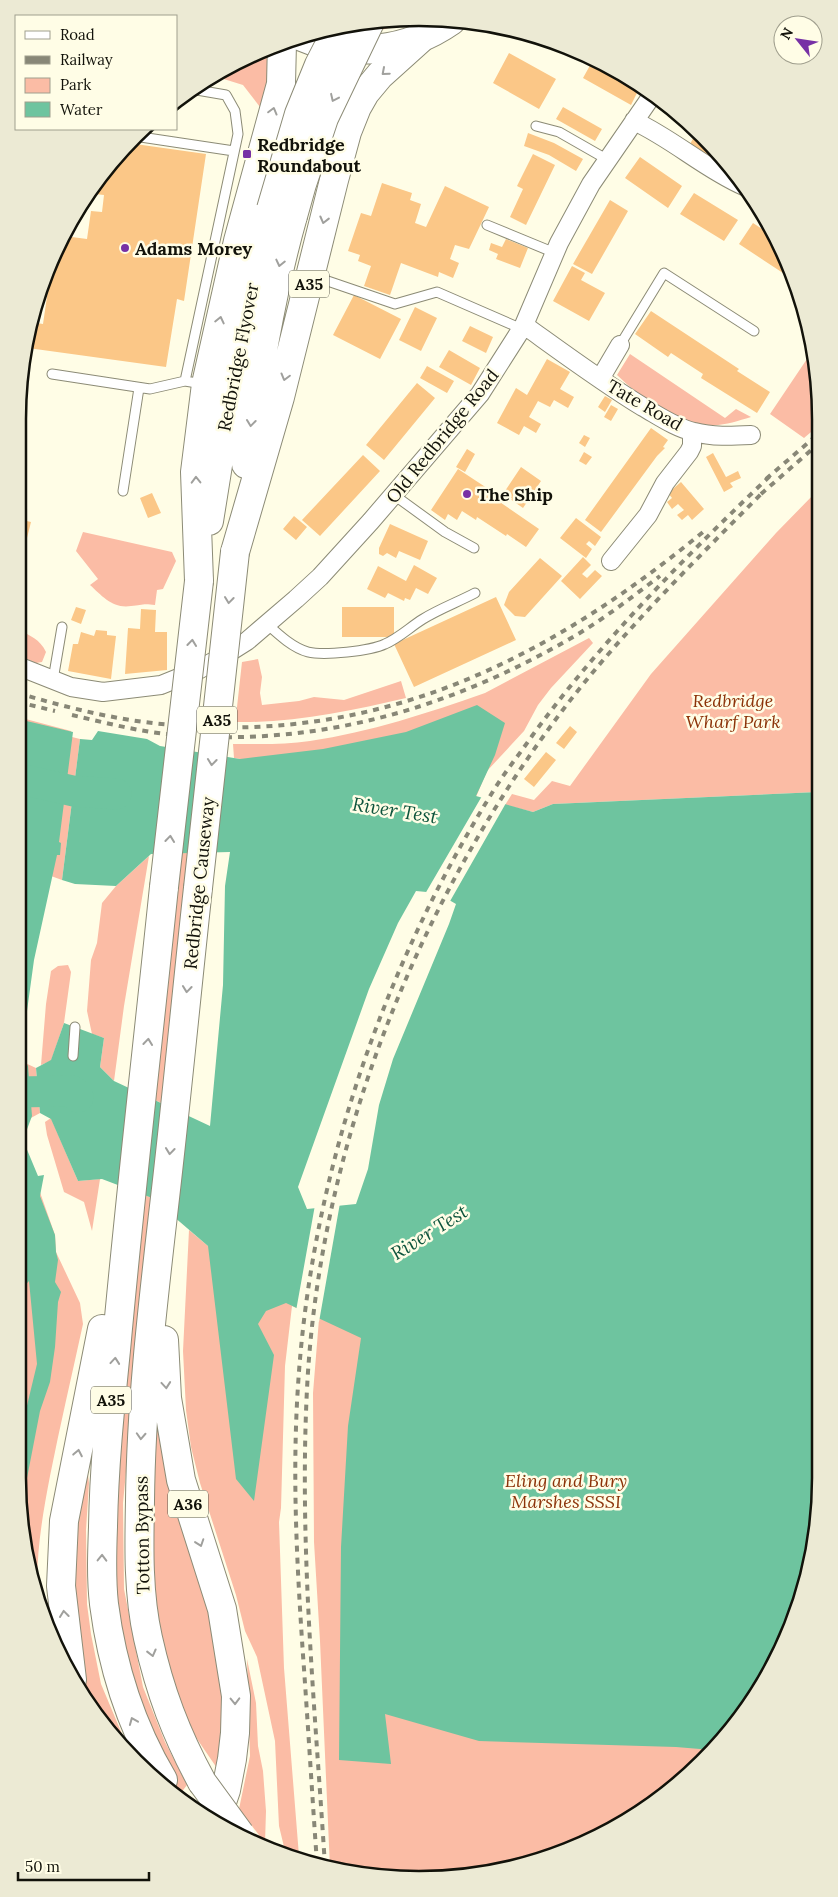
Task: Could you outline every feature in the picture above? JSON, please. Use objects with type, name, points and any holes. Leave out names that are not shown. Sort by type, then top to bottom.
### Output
[{"type":"main road","points":[[314,41],[334,47],[372,50],[398,46],[420,39],[441,27]]},
{"type":"main road","name":"Redbridge Flyover","points":[[198,581],[239,340],[259,251],[302,184],[324,118],[366,30]]},
{"type":"main road","name":"Redbridge Flyover","points":[[235,552],[264,340],[280,262],[282,213],[299,114],[319,64],[333,36]]},
{"type":"main road","name":"A35","points":[[235,552],[280,397],[334,180],[357,107],[365,93],[380,76],[420,39]]},
{"type":"main road","name":"A35","points":[[198,581],[195,383],[238,241],[281,84],[282,51]]},
{"type":"main road","name":"Redbridge Causeway","points":[[163,1214],[235,552]]},
{"type":"main road","name":"Redbridge Causeway","points":[[130,1193],[198,581]]},
{"type":"main road","points":[[69,1656],[61,1586],[64,1521],[130,1193]]},
{"type":"main road","name":"Totton Bypass","points":[[130,1193],[104,1473],[102,1582],[104,1606],[121,1685],[132,1718],[158,1771]]},
{"type":"main road","name":"Totton Bypass","points":[[163,1214],[141,1437],[140,1578],[147,1636],[158,1678],[180,1741],[202,1782],[232,1823]]},
{"type":"main road","name":"A36","points":[[163,1214],[164,1361],[171,1433],[181,1480],[222,1609],[236,1696],[232,1760],[226,1790],[218,1815]]},
{"type":"street","name":"Old Redbridge Road","points":[[26,669],[71,687],[103,692],[161,685],[198,670],[247,641],[320,577],[394,495],[480,394],[523,327],[555,253],[591,184],[649,100]]},
{"type":"street","points":[[634,121],[647,127],[708,167],[730,178]]},
{"type":"street","name":"Tate Road","points":[[523,327],[665,420],[692,432],[728,436],[751,435]]},
{"type":"street","name":"Tate Road","points":[[600,379],[620,345]]},
{"type":"street","points":[[611,561],[648,515],[665,483],[689,452],[692,446],[692,432]]},
{"type":"lane","points":[[52,374],[150,390],[195,383],[238,134],[235,111],[226,95],[203,91]]},
{"type":"lane","points":[[536,126],[559,132],[608,160]]},
{"type":"lane","points":[[145,138],[234,151]]},
{"type":"lane","points":[[486,225],[555,253]]},
{"type":"lane","points":[[620,345],[664,273],[754,331]]},
{"type":"lane","points":[[311,275],[395,304],[437,292],[523,327]]},
{"type":"lane","points":[[123,491],[139,388]]},
{"type":"lane","points":[[394,495],[446,532],[474,548]]},
{"type":"lane","points":[[267,624],[284,639],[307,652],[318,653],[371,649],[402,635],[423,619],[475,593]]},
{"type":"lane","points":[[53,680],[62,627]]},
{"type":"lane","points":[[73,1056],[75,1027]]},
{"type":"green space","points":[[268,56],[269,70],[260,107],[243,85],[223,79]]},
{"type":"green space","points":[[630,354],[725,418],[736,409],[751,417],[725,424],[710,425],[697,424],[671,415],[647,401],[617,375]]},
{"type":"green space","points":[[807,359],[811,393],[812,431],[804,438],[770,414]]},
{"type":"green space","name":"Redbridge Wharf Park","points":[[812,496],[812,792],[553,804],[533,812],[505,805],[512,794],[534,800],[552,781],[570,786],[651,674],[776,533]]},
{"type":"green space","points":[[83,532],[172,552],[176,561],[163,589],[157,590],[155,605],[119,606],[108,601],[90,585],[98,579],[76,551]]},
{"type":"green space","points":[[26,634],[41,644],[46,652],[42,662],[36,663],[26,659]]},
{"type":"green space","points":[[589,638],[593,643],[551,688],[538,705],[524,731],[487,771],[476,797],[234,758],[233,744],[272,744],[310,741],[355,733],[420,715],[485,693]]},
{"type":"green space","points":[[258,659],[262,677],[260,693],[262,705],[299,701],[314,697],[344,700],[401,681],[406,698],[343,712],[301,718],[237,722],[242,662]]},
{"type":"green space","points":[[26,719],[71,731],[72,737],[80,739],[62,880],[51,876],[30,967],[26,1021]]},
{"type":"green space","points":[[178,853],[189,853],[164,1104],[152,1099]]},
{"type":"green space","points":[[149,856],[124,1006],[114,1081],[100,1067],[104,1038],[92,1034],[87,1011],[91,960],[97,943],[102,903],[116,886]]},
{"type":"green space","points":[[68,965],[71,972],[64,1023],[51,1061],[41,1065],[51,971],[58,966]]},
{"type":"green space","points":[[26,1063],[36,1068],[40,1113],[29,1119],[26,1128]]},
{"type":"green space","points":[[51,1118],[78,1181],[100,1179],[92,1231],[84,1202],[64,1192],[47,1135],[45,1122]]},
{"type":"green space","points":[[26,1152],[55,1235],[56,1252],[80,1303],[83,1324],[50,1476],[38,1554],[37,1570],[30,1529],[26,1478]]},
{"type":"green space","points":[[139,1193],[152,1198],[123,1503],[124,1589],[143,1687],[165,1742],[187,1785],[182,1791],[175,1786],[143,1730],[125,1674],[110,1544]]},
{"type":"green space","name":"Eling and Bury Marshes SSSI","points":[[189,1230],[208,1246],[812,1475],[811,1504],[804,1555],[791,1604],[771,1652],[746,1696],[731,1717],[697,1756],[658,1790],[637,1805],[593,1830],[545,1850],[521,1857],[496,1863],[445,1870],[393,1870],[330,1860],[314,1542],[313,1393],[319,1319],[292,1306],[285,1366],[279,1522],[284,1668],[299,1852],[284,1847],[279,1826],[275,1741],[257,1657],[245,1631],[236,1595],[200,1483],[191,1447],[186,1410],[183,1351]]},
{"type":"green space","points":[[156,1415],[170,1488],[203,1580],[226,1677],[221,1774],[195,1736],[184,1736],[150,1590]]},
{"type":"green space","points":[[83,1474],[88,1475],[86,1530],[87,1604],[101,1684],[123,1735],[92,1696],[78,1672],[70,1529]]},
{"type":"green space","points":[[247,1659],[256,1703],[258,1746],[263,1771],[266,1811],[265,1839],[260,1837],[239,1809],[250,1756]]},
{"type":"water","points":[[477,705],[505,723],[495,755],[476,796],[533,812],[553,804],[812,792],[811,1504],[804,1555],[791,1604],[782,1628],[771,1652],[746,1696],[731,1717],[703,1749],[479,1741],[385,1714],[391,1764],[339,1760],[341,1547],[348,1426],[361,1338],[286,1303],[266,1311],[258,1324],[274,1355],[254,1501],[236,1479],[208,1246],[152,1198],[102,1179],[78,1181],[51,1119],[40,1113],[36,1068],[51,1060],[64,1023],[104,1038],[100,1067],[114,1081],[210,1126],[223,985],[225,886],[230,852],[151,854],[116,886],[75,884],[62,880],[80,739],[92,740],[98,731],[147,739],[160,746],[240,759],[323,749],[406,732]],"holes":[[[416,891],[437,893],[456,904],[393,1059],[379,1105],[368,1169],[356,1204],[307,1209],[298,1187],[369,989],[398,923]]]},
{"type":"water","points":[[26,721],[73,732],[59,842],[61,843],[60,855],[57,855],[34,960],[26,1018]]},
{"type":"water","points":[[26,1064],[28,1066],[32,1116],[26,1132]]},
{"type":"water","points":[[26,1147],[38,1176],[44,1175],[40,1196],[55,1235],[58,1260],[55,1282],[61,1292],[58,1302],[50,1382],[40,1411],[26,1482],[26,1410],[37,1364],[29,1281],[26,1284]]},
{"type":"pier","points":[[482,796],[506,803],[449,903],[436,895],[425,894]]},
{"type":"pier","points":[[340,1203],[319,1322],[296,1311],[315,1205]]},
{"type":"building","points":[[509,53],[556,79],[539,109],[493,83]]},
{"type":"building","points":[[590,66],[637,92],[631,105],[583,78]]},
{"type":"building","points":[[563,107],[602,129],[595,141],[556,119]]},
{"type":"building","points":[[528,133],[554,143],[583,159],[576,171],[549,155],[524,146]]},
{"type":"building","points":[[693,138],[715,162],[715,162],[689,146]]},
{"type":"building","name":"Adams Morey","points":[[138,144],[206,154],[184,301],[177,299],[166,367],[33,349],[38,323],[43,324],[48,291],[67,245],[71,237],[87,239],[91,211],[102,212],[104,195],[97,194]]},
{"type":"building","points":[[533,154],[555,165],[526,225],[510,217],[523,189],[517,186]]},
{"type":"building","points":[[640,157],[682,186],[668,208],[625,178]]},
{"type":"building","points":[[382,183],[412,193],[410,200],[421,204],[415,223],[426,227],[445,186],[489,207],[469,249],[455,245],[450,259],[459,263],[453,278],[439,272],[438,277],[401,263],[390,295],[364,286],[371,266],[358,261],[360,255],[348,251],[361,213],[371,216]]},
{"type":"building","points":[[694,193],[738,220],[724,241],[680,214]]},
{"type":"building","points":[[610,200],[628,211],[592,274],[573,264]]},
{"type":"building","points":[[753,223],[762,229],[783,273],[739,244]]},
{"type":"building","points":[[506,239],[528,248],[520,268],[496,259],[498,254],[489,250],[491,243],[502,247]]},
{"type":"building","points":[[572,266],[585,273],[581,280],[605,293],[589,321],[553,301]]},
{"type":"building","points":[[354,295],[401,319],[380,359],[333,335]]},
{"type":"building","points":[[415,307],[437,318],[421,351],[399,340]]},
{"type":"building","points":[[651,311],[739,369],[737,371],[770,392],[757,413],[701,378],[703,374],[671,353],[668,357],[635,334]]},
{"type":"building","points":[[470,326],[493,337],[486,353],[462,341]]},
{"type":"building","points":[[449,350],[480,368],[471,385],[439,367]]},
{"type":"building","points":[[547,359],[570,372],[560,389],[574,397],[568,408],[554,400],[550,407],[538,401],[529,417],[541,424],[536,433],[524,426],[519,435],[497,423],[516,388],[527,395]]},
{"type":"building","points":[[427,366],[454,381],[447,393],[420,378]]},
{"type":"building","points":[[417,383],[435,398],[384,460],[366,445]]},
{"type":"building","points":[[605,396],[612,400],[605,412],[598,407]]},
{"type":"building","points":[[611,405],[618,409],[611,421],[604,417]]},
{"type":"building","points":[[651,428],[668,440],[663,447],[665,448],[657,456],[601,532],[585,520]]},
{"type":"building","points":[[584,435],[590,438],[585,447],[579,443]]},
{"type":"building","points":[[467,449],[475,454],[465,472],[456,467]]},
{"type":"building","points":[[584,452],[592,457],[586,465],[579,461]]},
{"type":"building","points":[[713,453],[726,477],[738,471],[741,478],[730,483],[733,487],[724,492],[706,457]]},
{"type":"building","points":[[363,455],[380,471],[320,536],[302,520]]},
{"type":"building","points":[[521,467],[541,481],[523,508],[503,494]]},
{"type":"building","points":[[458,469],[493,492],[491,496],[539,529],[526,547],[477,517],[476,520],[462,511],[457,520],[448,514],[445,520],[431,510]]},
{"type":"building","points":[[681,482],[704,509],[692,520],[688,515],[682,520],[677,515],[684,510],[678,504],[672,509],[667,502],[672,498],[668,493]]},
{"type":"building","points":[[152,493],[161,513],[148,518],[140,498]]},
{"type":"building","points":[[294,516],[307,527],[296,540],[283,529]]},
{"type":"building","points":[[576,518],[601,537],[595,546],[589,541],[586,544],[592,549],[586,558],[560,538]]},
{"type":"building","points":[[26,521],[31,522],[26,538]]},
{"type":"building","points":[[390,524],[428,541],[420,560],[399,551],[396,558],[387,553],[383,556],[379,554],[379,548]]},
{"type":"building","points":[[583,557],[591,565],[582,574],[587,578],[595,570],[602,576],[580,599],[561,581]]},
{"type":"building","points":[[540,558],[562,576],[525,617],[515,616],[504,605],[509,592]]},
{"type":"building","points":[[414,565],[437,578],[428,594],[416,588],[410,600],[405,598],[404,601],[388,593],[385,598],[367,589],[378,566],[406,581]]},
{"type":"building","points":[[496,597],[516,640],[414,687],[394,644]]},
{"type":"building","points":[[76,607],[86,610],[81,624],[71,620]]},
{"type":"building","points":[[342,607],[394,607],[394,637],[342,637]]},
{"type":"building","points":[[141,609],[156,610],[155,632],[167,632],[167,670],[125,674],[128,628],[140,629]]},
{"type":"building","points":[[96,630],[107,631],[107,635],[116,636],[111,679],[68,671],[73,644],[78,644],[81,632],[94,636]]},
{"type":"building","points":[[570,726],[577,732],[564,749],[556,743]]},
{"type":"building","points":[[546,752],[556,760],[534,787],[524,779]]},
{"type":"waterway","name":"River Test","points":[[26,780],[73,791],[116,794]]},
{"type":"waterway","name":"River Test","points":[[26,1092],[73,1091],[78,1097]]},
{"type":"railway","points":[[766,479],[812,439]]},
{"type":"railway","points":[[761,494],[812,449]]},
{"type":"railway","points":[[317,1857],[297,1555],[296,1420],[306,1308],[318,1230],[336,1153],[359,1078],[386,1003],[417,931],[453,861],[501,778],[559,701],[616,633],[676,568],[771,475]]},
{"type":"railway","points":[[325,1859],[309,1628],[305,1508],[307,1389],[315,1299],[332,1208],[355,1119],[385,1031],[421,946],[463,864],[510,785],[562,711],[609,653],[684,572],[762,493]]},
{"type":"railway","points":[[26,695],[94,713],[172,725],[248,727],[321,721],[390,706],[457,684],[521,655],[583,619],[644,578],[703,532]]},
{"type":"railway","points":[[72,715],[163,734],[229,737],[281,735],[332,728],[382,717],[480,684],[527,662],[596,623],[660,576]]},
{"type":"railway","points":[[26,704],[55,711]]},
{"type":"place","name":"Redbridge Roundabout","points":[[247,154]]},
{"type":"place","name":"Adams Morey","points":[[125,248]]},
{"type":"place","name":"The Ship","points":[[467,494]]}]
